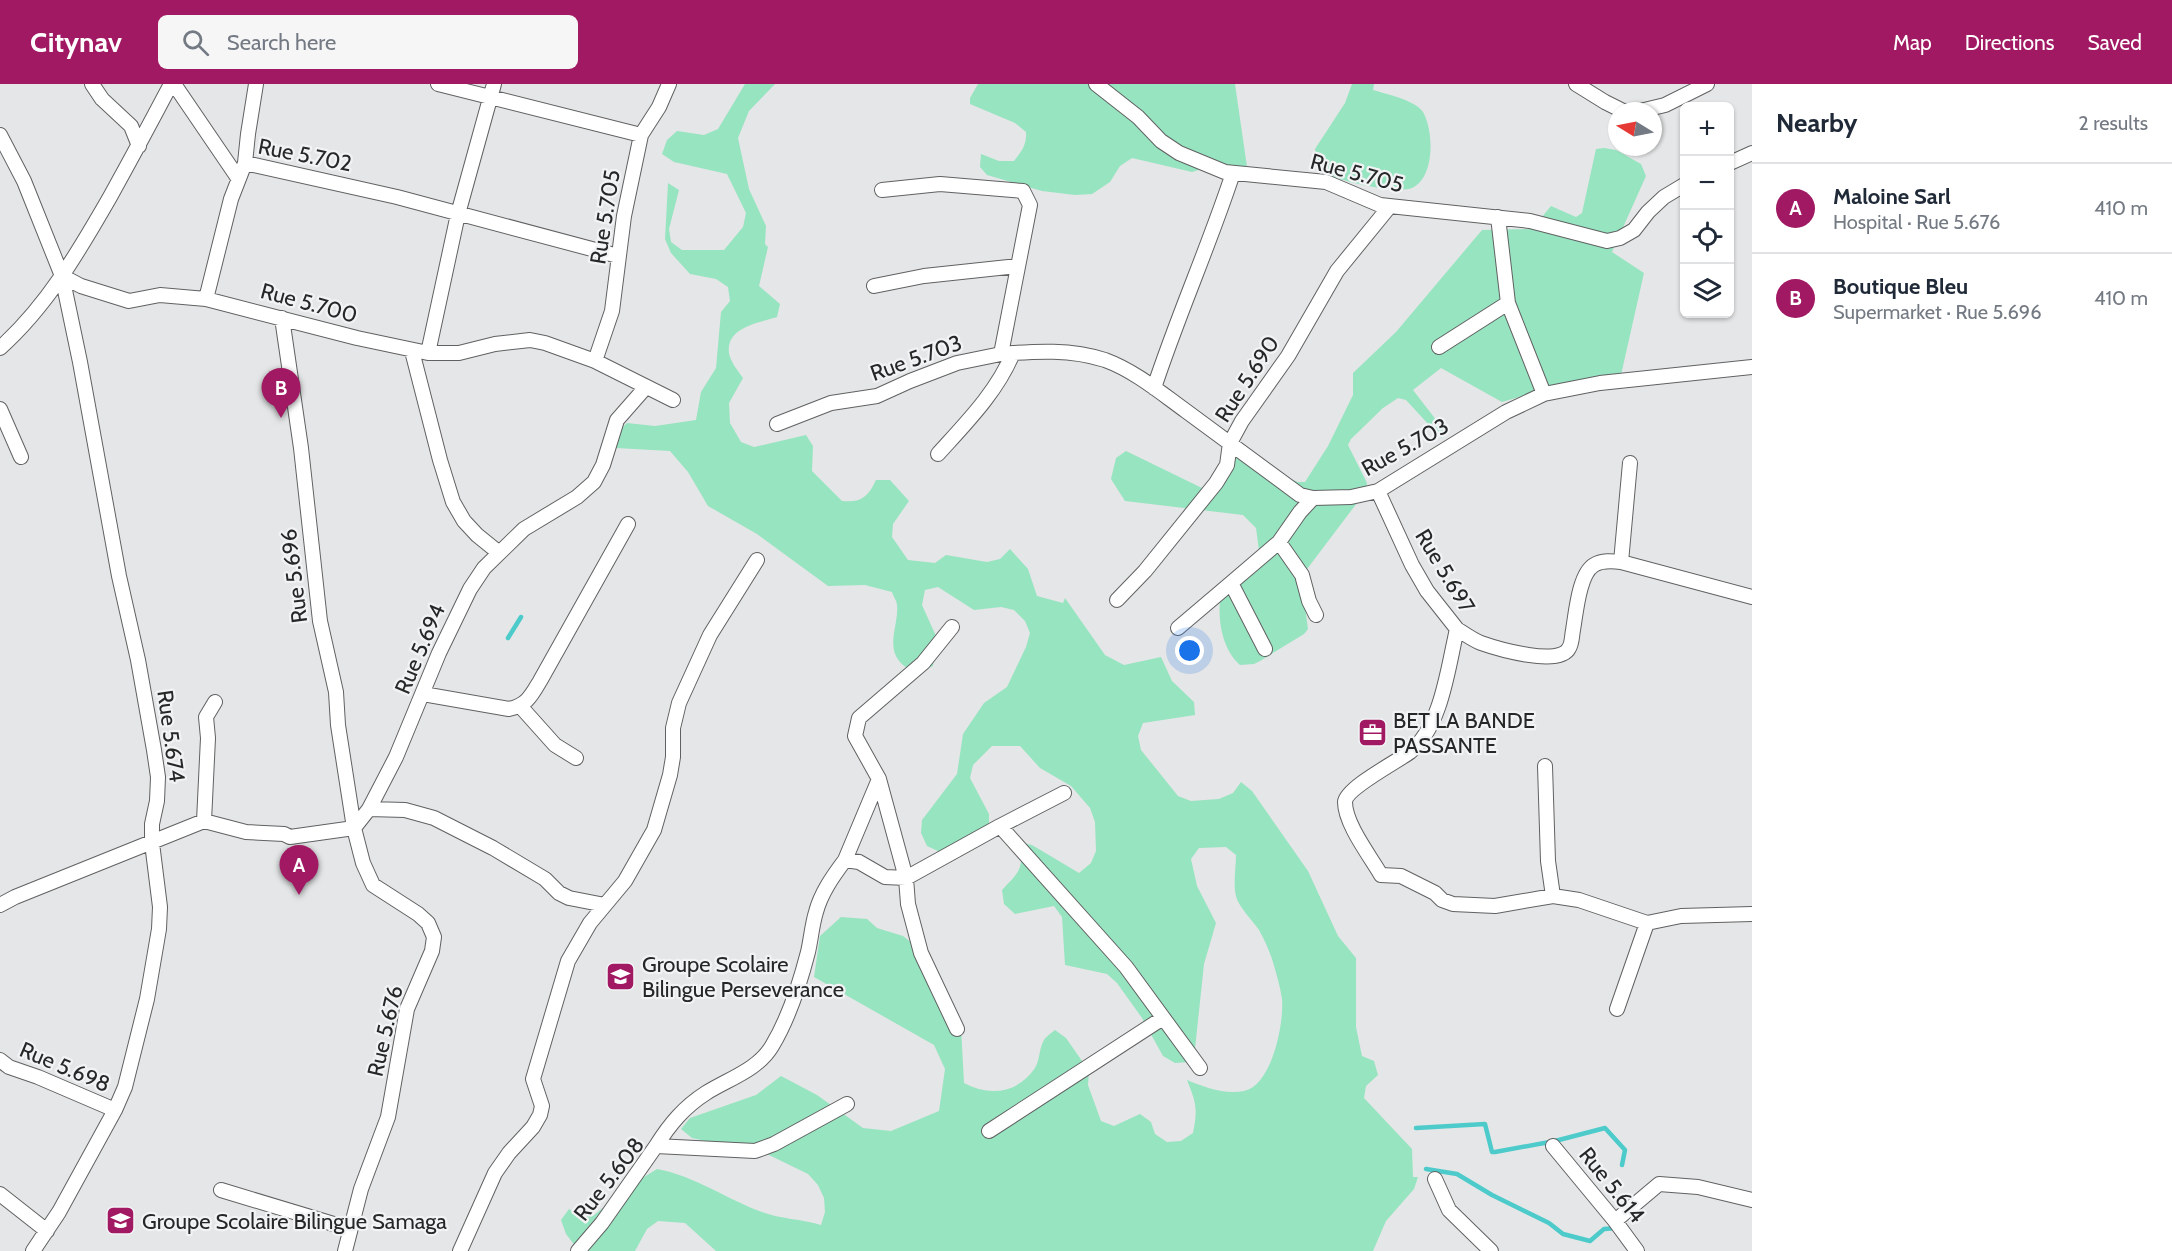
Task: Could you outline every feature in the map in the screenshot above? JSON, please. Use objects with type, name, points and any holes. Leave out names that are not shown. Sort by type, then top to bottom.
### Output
[{"type":"street","points":[[92,84],[102,99],[131,126],[139,146]]},
{"type":"street","points":[[0,348],[22,326],[84,244],[172,84],[238,178]]},
{"type":"street","points":[[245,163],[256,84]]},
{"type":"street","points":[[438,84],[492,90],[641,135]]},
{"type":"street","name":"Rue 5.705","points":[[595,362],[612,311],[624,216],[641,135],[659,106],[669,84]]},
{"type":"street","name":"Rue 5.705","points":[[1096,84],[1138,117],[1161,141],[1211,167],[1233,173],[1326,182],[1380,205],[1530,221],[1607,241],[1620,238],[1634,230],[1664,197],[1680,187]]},
{"type":"street","points":[[1576,84],[1608,104]]},
{"type":"street","points":[[1662,106],[1707,84]]},
{"type":"street","points":[[428,353],[458,214],[492,90]]},
{"type":"street","points":[[0,135],[24,181],[60,278]]},
{"type":"street","points":[[1734,161],[1752,153]]},
{"type":"street","name":"Rue 5.702","points":[[206,298],[238,178],[245,163],[356,187],[618,256]]},
{"type":"street","points":[[1154,388],[1233,173]]},
{"type":"street","points":[[882,190],[940,184],[1023,191],[1030,205],[1018,266],[1007,354],[1008,367],[991,393],[938,454]]},
{"type":"street","name":"Rue 5.690","points":[[1117,600],[1145,571],[1198,507],[1227,465],[1230,443],[1242,421],[1288,356],[1337,271],[1390,206]]},
{"type":"street","points":[[1498,218],[1508,303],[1544,394]]},
{"type":"street","points":[[874,286],[924,276],[1018,266]]},
{"type":"street","name":"Rue 5.700","points":[[60,278],[129,300],[160,295],[206,298],[412,351],[459,353],[495,344],[530,340],[545,343],[595,362],[673,400]]},
{"type":"street","name":"Rue 5.674","points":[[33,1251],[47,1231],[115,1110],[125,1087],[147,999],[159,929],[160,907],[152,843],[158,777],[154,750],[80,362],[60,278]]},
{"type":"street","points":[[1439,347],[1508,303]]},
{"type":"street","name":"Rue 5.696","points":[[282,318],[301,448],[320,621],[336,692],[338,725],[354,828]]},
{"type":"street","points":[[412,351],[453,502],[464,521],[498,552]]},
{"type":"street","name":"Rue 5.703","points":[[777,424],[831,403],[877,396],[957,363],[1037,351],[1071,352],[1094,357],[1125,369],[1300,495],[1313,498],[1351,497],[1378,491],[1506,412],[1544,394],[1600,383],[1752,368]]},
{"type":"street","name":"Rue 5.694","points":[[354,828],[369,809],[396,756],[439,653],[470,589],[498,552],[524,529],[582,493],[594,482],[603,465],[617,420],[646,387]]},
{"type":"street","points":[[0,409],[21,457]]},
{"type":"street","points":[[1621,562],[1630,463]]},
{"type":"street","name":"Rue 5.697","points":[[1378,491],[1412,565],[1427,591],[1457,629],[1436,712],[1427,730],[1411,751],[1373,775],[1348,794],[1345,800],[1346,814],[1382,875],[1401,876],[1435,892],[1442,900],[1453,904],[1495,906],[1552,896],[1579,900],[1647,922],[1681,916],[1752,914]]},
{"type":"street","points":[[1178,628],[1279,542],[1313,498]]},
{"type":"street","points":[[423,694],[509,709],[521,707],[540,681],[628,524]]},
{"type":"street","points":[[1279,542],[1302,574],[1309,601],[1316,615]]},
{"type":"street","points":[[460,1251],[495,1173],[509,1153],[533,1127],[540,1115],[542,1106],[533,1079],[568,961],[590,923],[625,881],[654,830],[670,775],[673,757],[673,728],[679,703],[716,624],[757,560]]},
{"type":"street","points":[[1457,629],[1480,643],[1551,658],[1561,656],[1569,649],[1581,585],[1587,571],[1595,564],[1608,561],[1621,562],[1752,597]]},
{"type":"street","points":[[1231,583],[1265,649]]},
{"type":"street","points":[[952,627],[923,663],[859,718],[855,736],[879,779],[906,878],[908,904],[921,953],[957,1029]]},
{"type":"street","points":[[204,821],[208,738],[206,717],[215,702]]},
{"type":"street","points":[[521,707],[555,745],[576,758]]},
{"type":"street","points":[[1545,766],[1548,861],[1552,896]]},
{"type":"street","points":[[656,1146],[671,1123],[686,1107],[747,1070],[762,1059],[772,1047],[797,987],[808,952],[816,910],[831,878],[845,860],[879,779]]},
{"type":"street","points":[[845,860],[859,862],[885,876],[906,878],[1064,793]]},
{"type":"street","points":[[369,809],[405,810],[434,818],[511,858],[545,879],[559,893],[569,898],[605,905]]},
{"type":"street","points":[[0,905],[204,821],[246,832],[284,834],[290,837],[354,828]]},
{"type":"street","points":[[1000,826],[1126,967],[1200,1068]]},
{"type":"street","name":"Rue 5.676","points":[[345,1251],[361,1189],[388,1117],[407,1009],[432,951],[434,937],[428,923],[418,914],[373,885],[363,863],[354,828]]},
{"type":"street","points":[[1617,1009],[1647,922]]},
{"type":"street","points":[[989,1131],[1163,1018]]},
{"type":"street","name":"Rue 5.698","points":[[0,1060],[9,1068],[38,1077],[115,1110]]},
{"type":"street","name":"Rue 5.608","points":[[578,1251],[602,1223],[656,1146],[755,1151],[774,1144],[847,1104]]},
{"type":"street","name":"Rue 5.614","points":[[1553,1146],[1637,1251]]},
{"type":"street","points":[[1435,1179],[1449,1210],[1491,1251]]},
{"type":"street","points":[[1615,1221],[1659,1185],[1698,1187],[1752,1200]]},
{"type":"street","points":[[221,1190],[350,1229]]},
{"type":"street","points":[[0,1194],[47,1231]]},
{"type":"green space","points":[[745,84],[775,84],[749,111],[738,138],[749,189],[766,226],[765,244],[768,247],[759,286],[780,304],[777,317],[745,328],[733,337],[729,344],[731,359],[743,378],[729,403],[730,423],[741,442],[754,447],[806,435],[813,446],[812,471],[842,501],[859,500],[867,495],[876,480],[890,480],[909,501],[893,524],[892,537],[908,560],[935,563],[946,555],[987,562],[1000,559],[1010,549],[1028,569],[1037,596],[1063,603],[1065,598],[1105,655],[1124,665],[1161,657],[1172,681],[1194,702],[1195,715],[1143,723],[1138,736],[1141,750],[1178,796],[1191,801],[1219,799],[1233,793],[1241,782],[1252,791],[1308,871],[1338,936],[1356,958],[1356,1027],[1362,1056],[1374,1061],[1378,1075],[1366,1086],[1364,1098],[1412,1149],[1413,1177],[1418,1177],[1414,1189],[1386,1221],[1373,1251],[716,1251],[685,1223],[658,1221],[647,1229],[635,1251],[579,1251],[566,1234],[561,1220],[569,1209],[580,1217],[593,1216],[628,1187],[657,1169],[697,1182],[762,1212],[821,1225],[825,1212],[824,1198],[818,1185],[808,1174],[769,1155],[692,1138],[681,1129],[690,1118],[756,1095],[781,1076],[817,1095],[863,1128],[891,1131],[939,1111],[945,1069],[934,1045],[814,977],[820,936],[841,917],[867,919],[877,928],[903,936],[925,953],[961,1027],[964,1083],[993,1091],[1003,1090],[1020,1083],[1035,1068],[1044,1040],[1055,1030],[1066,1038],[1089,1071],[1088,1085],[1101,1121],[1114,1126],[1140,1114],[1151,1122],[1155,1134],[1167,1142],[1181,1141],[1193,1133],[1195,1106],[1187,1080],[1207,1088],[1229,1092],[1244,1091],[1254,1086],[1269,1066],[1281,1023],[1282,999],[1272,959],[1259,930],[1237,900],[1236,855],[1226,847],[1199,848],[1191,859],[1197,886],[1216,923],[1204,964],[1195,1049],[1190,1062],[1175,1063],[1163,1056],[1142,1018],[1117,983],[1107,974],[1065,965],[1062,917],[1054,906],[1015,914],[1004,904],[1002,890],[1016,874],[1021,864],[1018,842],[1032,845],[1079,873],[1091,863],[1096,851],[1095,822],[1090,808],[1071,786],[1040,768],[1020,746],[992,746],[973,765],[970,778],[989,814],[989,828],[940,852],[927,846],[921,833],[922,820],[957,774],[963,734],[984,703],[1007,687],[1026,647],[1030,633],[1025,621],[1014,610],[1001,607],[974,610],[938,587],[925,590],[922,605],[936,636],[933,666],[921,671],[910,670],[897,658],[894,651],[897,605],[892,592],[865,585],[828,586],[757,534],[708,506],[688,472],[670,451],[616,448],[616,433],[627,423],[655,426],[696,420],[701,392],[716,368],[721,312],[730,301],[728,287],[716,279],[690,274],[671,253],[665,239],[668,183],[679,190],[669,229],[671,242],[682,250],[724,250],[743,227],[746,213],[727,174],[674,162],[662,154],[667,140],[677,131],[704,135],[718,129]]},
{"type":"green space","points":[[978,84],[1235,84],[1247,167],[1212,166],[1192,172],[1132,158],[1120,166],[1110,182],[1092,194],[1075,195],[1042,191],[987,175],[980,167],[981,154],[999,161],[1014,161],[1024,145],[1026,132],[1015,123],[970,104],[970,98]]},
{"type":"green space","points":[[1352,84],[1374,84],[1373,90],[1414,104],[1423,112],[1429,130],[1430,153],[1425,175],[1420,183],[1405,189],[1382,188],[1333,176],[1319,166],[1315,149],[1345,103]]},
{"type":"green space","points":[[1596,149],[1608,149],[1608,156],[1627,156],[1641,164],[1646,176],[1612,252],[1644,273],[1621,375],[1578,380],[1502,402],[1441,368],[1413,390],[1447,434],[1441,438],[1406,400],[1398,398],[1383,408],[1351,439],[1348,445],[1367,483],[1366,491],[1301,577],[1308,629],[1304,634],[1260,661],[1240,665],[1229,651],[1222,634],[1220,599],[1260,558],[1256,528],[1243,515],[1125,501],[1111,479],[1116,458],[1126,451],[1202,488],[1227,465],[1231,455],[1298,482],[1305,482],[1328,446],[1353,395],[1353,373],[1396,332],[1482,230],[1532,229],[1551,206],[1576,217],[1582,213]]},
{"type":"waterway","points":[[508,638],[521,617]]},
{"type":"waterway","points":[[1416,1128],[1485,1124],[1492,1152],[1555,1141],[1605,1128],[1625,1150],[1622,1165]]},
{"type":"waterway","points":[[1426,1169],[1457,1174],[1492,1195],[1549,1223],[1563,1234],[1590,1241],[1604,1229],[1617,1228]]},
{"type":"place","name":"Boutique Bleu","points":[[281,418]]},
{"type":"place","name":"BET LA BANDE PASSANTE","points":[[1372,733]]},
{"type":"place","name":"Maloine Sarl","points":[[299,895]]},
{"type":"place","name":"Groupe Scolaire Bilingue Perseverance","points":[[621,977]]},
{"type":"place","name":"Groupe Scolaire Bilingue Samaga","points":[[121,1221]]}]
